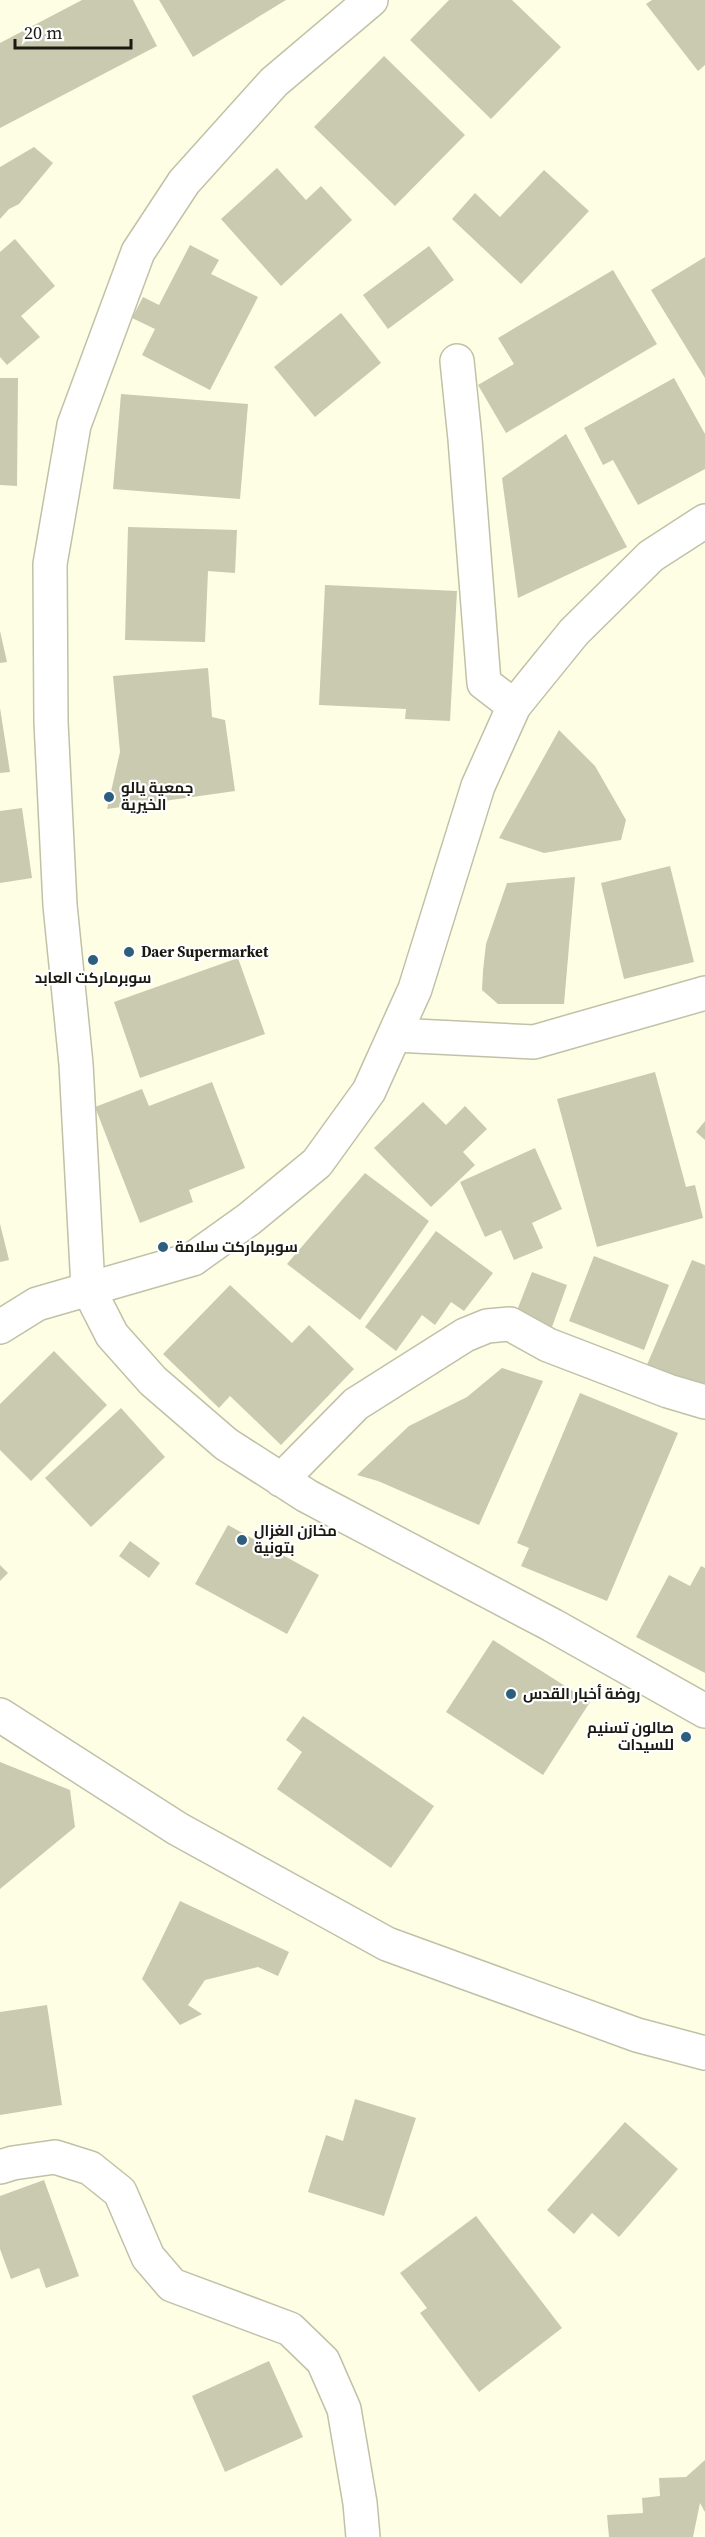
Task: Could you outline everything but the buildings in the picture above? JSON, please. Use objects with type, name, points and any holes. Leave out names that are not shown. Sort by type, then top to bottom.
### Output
[{"type":"street","points":[[372,0],[274,82],[184,182],[138,252],[74,425],[50,564],[51,722],[60,905],[76,1064],[88,1288],[112,1335],[153,1381],[226,1444],[307,1496],[552,1625],[705,1711]]},
{"type":"street","points":[[457,361],[484,683],[514,706]]},
{"type":"street","points":[[0,1327],[37,1304],[193,1258],[249,1219],[317,1163],[369,1091],[415,990],[478,786],[514,706],[574,632],[651,556],[705,521]]},
{"type":"street","points":[[394,1035],[534,1042],[705,993]]},
{"type":"street","points":[[281,1480],[356,1404],[455,1340],[487,1326],[510,1324],[548,1345],[668,1391],[705,1402]]},
{"type":"street","points":[[0,1715],[178,1829],[387,1944],[637,2036],[705,2053]]},
{"type":"street","points":[[0,2167],[55,2157],[90,2168],[120,2192],[148,2257],[172,2285],[290,2330],[323,2361],[344,2409],[360,2503],[363,2537]]},
{"type":"place","name":"جمعية يالو الخيرية","points":[[109,797]]},
{"type":"place","name":"Daer Supermarket","points":[[129,952]]},
{"type":"place","name":"سوبرماركت العابد","points":[[93,960]]},
{"type":"place","name":"سوبرماركت سلامة","points":[[163,1247]]},
{"type":"place","name":"مخازن الغزال بتونية","points":[[242,1540]]},
{"type":"place","name":"روضة أخبار القدس","points":[[511,1694]]},
{"type":"place","name":"صالون تسنيم للسيدات","points":[[686,1737]]}]
